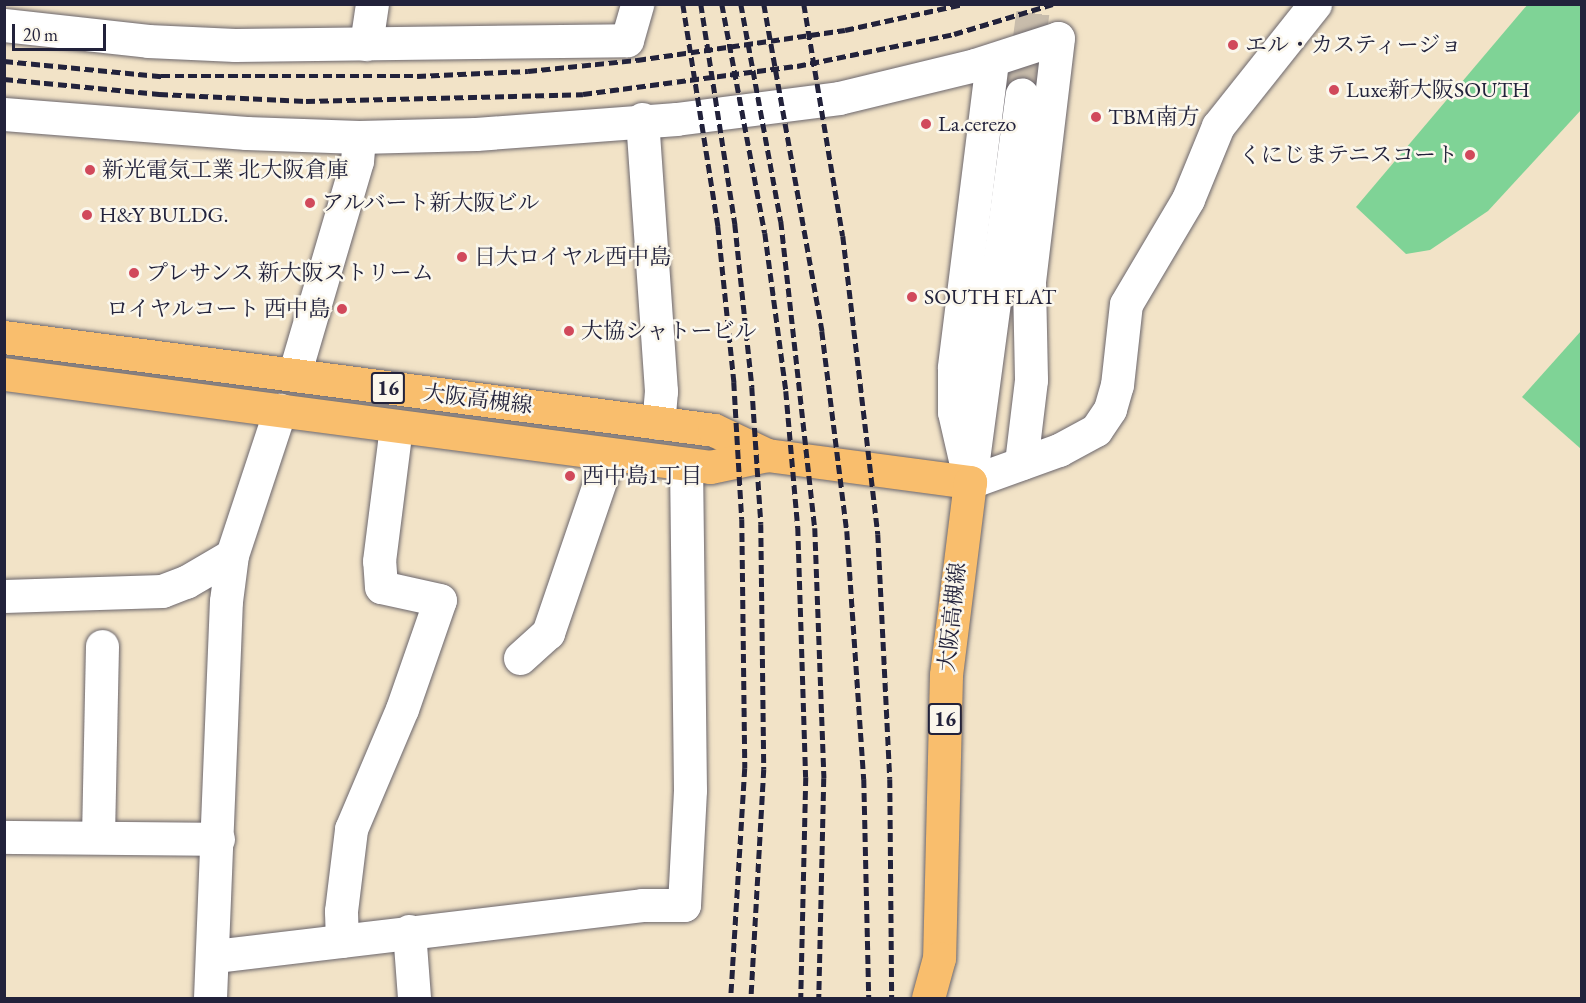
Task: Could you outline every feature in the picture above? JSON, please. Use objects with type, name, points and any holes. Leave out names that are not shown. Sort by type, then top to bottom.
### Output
[{"type":"main road","name":"大阪高槻線","points":[[4,337],[714,430],[767,455],[970,482],[946,675],[939,958],[928,999]]},
{"type":"main road","name":"大阪高槻線","points":[[4,374],[710,467],[767,455]]},
{"type":"main road","name":"大阪高槻線","points":[[939,958],[953,999]]},
{"type":"street","points":[[7,4],[4,25],[158,41],[366,44],[627,39],[638,4]]},
{"type":"street","points":[[366,44],[372,4]]},
{"type":"street","points":[[970,482],[1059,450],[1096,429],[1110,409],[1126,304],[1188,199],[1218,126],[1316,4]]},
{"type":"street","points":[[4,114],[151,128],[359,137],[476,134],[642,119],[676,119],[839,98],[992,61],[1058,38],[1029,283],[1031,380],[1021,463]]},
{"type":"street","points":[[970,482],[954,412],[954,368],[992,61]]},
{"type":"street","points":[[970,482],[1022,94]]},
{"type":"street","points":[[642,119],[661,391],[658,423]]},
{"type":"street","points":[[294,375],[357,161],[359,137]]},
{"type":"street","points":[[210,999],[214,956],[226,602],[232,555],[280,410]]},
{"type":"street","points":[[342,941],[341,911],[351,829],[402,709],[440,600],[381,587],[379,561],[396,426]]},
{"type":"street","points":[[520,658],[548,633],[609,455]]},
{"type":"street","points":[[214,956],[642,905],[684,905],[690,790],[686,464]]},
{"type":"street","points":[[4,596],[162,591],[186,582],[232,555]]},
{"type":"street","points":[[98,837],[102,646]]},
{"type":"street","points":[[4,837],[218,839]]},
{"type":"street","points":[[409,931],[414,999]]},
{"type":"green space","name":"くにじまテニスコート","points":[[1528,4],[1581,5],[1581,110],[1488,211],[1430,250],[1406,254],[1356,207]]},
{"type":"green space","points":[[1581,331],[1581,449],[1522,397]]},
{"type":"tunnel","points":[[1022,94],[1034,4]]},
{"type":"railway","points":[[683,4],[718,226],[734,382],[742,519],[745,768],[731,998]]},
{"type":"railway","points":[[701,4],[735,224],[752,387],[761,524],[764,769],[751,998]]},
{"type":"railway","points":[[722,4],[765,233],[786,391],[798,527],[806,777],[801,998]]},
{"type":"railway","points":[[741,4],[781,221],[815,528],[824,778],[819,998]]},
{"type":"railway","points":[[764,4],[822,331],[847,531],[864,779],[869,998]]},
{"type":"railway","points":[[804,4],[843,236],[878,534],[890,779],[892,998]]},
{"type":"railway","points":[[4,61],[161,76],[417,76],[528,71],[637,60],[845,30],[963,4]]},
{"type":"railway","points":[[4,79],[159,94],[306,101],[583,94],[797,66],[954,34],[1053,4]]},
{"type":"place","name":"エル・カスティージョ","points":[[1233,45]]},
{"type":"place","name":"Luxe新大阪SOUTH","points":[[1334,90]]},
{"type":"place","name":"TBM南方","points":[[1096,117]]},
{"type":"place","name":"La.cerezo","points":[[926,124]]},
{"type":"place","name":"くにじまテニスコート","points":[[1470,155]]},
{"type":"place","name":"新光電気工業 北大阪倉庫","points":[[90,170]]},
{"type":"place","name":"アルバート新大阪ビル","points":[[310,203]]},
{"type":"place","name":"H&Y BULDG.","points":[[87,215]]},
{"type":"place","name":"日大ロイヤル西中島","points":[[462,257]]},
{"type":"place","name":"プレサンス 新大阪ストリーム","points":[[134,273]]},
{"type":"place","name":"SOUTH FLAT","points":[[912,297]]},
{"type":"place","name":"ロイヤルコート 西中島","points":[[342,309]]},
{"type":"place","name":"大協シャトービル","points":[[569,331]]},
{"type":"place","name":"西中島1丁目","points":[[570,476]]}]
